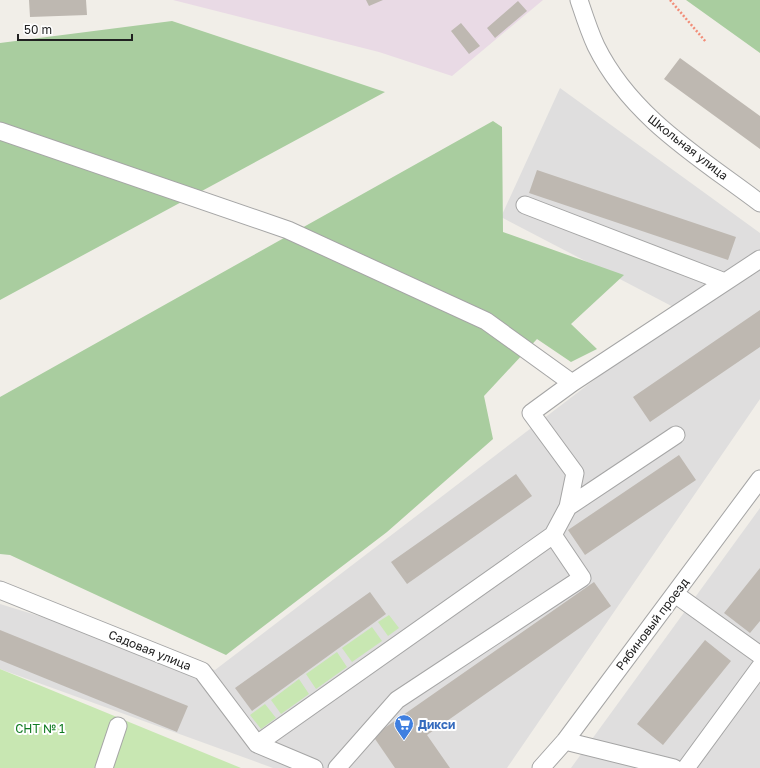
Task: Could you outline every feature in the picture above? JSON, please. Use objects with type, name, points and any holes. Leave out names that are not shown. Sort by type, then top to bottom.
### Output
[{"type":"street","name":"Школьная улица","points":[[578,0],[596,45],[612,74],[630,98],[652,121],[760,203]]},
{"type":"street","points":[[0,131],[288,230],[486,321],[572,383]]},
{"type":"street","points":[[525,205],[725,282]]},
{"type":"street","points":[[257,744],[553,535],[568,507],[575,473],[531,413],[572,383],[760,258]]},
{"type":"street","points":[[568,507],[676,435]]},
{"type":"street","name":"Рябиновый проезд","points":[[541,768],[565,741],[760,479]]},
{"type":"street","points":[[337,768],[397,700],[582,578],[553,535]]},
{"type":"street","name":"Садовая улица","points":[[0,590],[202,671],[257,744]]},
{"type":"street","points":[[675,594],[760,655]]},
{"type":"street","points":[[686,768],[760,667]]},
{"type":"street","points":[[104,768],[118,726]]},
{"type":"street","points":[[565,741],[674,768]]},
{"type":"street","points":[[257,744],[314,768]]},
{"type":"path","points":[[670,0],[706,42]]},
{"type":"shaded area","points":[[173,0],[543,0],[452,76],[379,52]]},
{"type":"shaded area","points":[[560,88],[760,233],[760,399],[507,768],[273,768],[0,669],[0,604],[215,670],[683,312],[501,217]]},
{"type":"shaded area","points":[[760,508],[760,768],[571,768]]},
{"type":"green space","points":[[686,0],[760,0],[760,53]]},
{"type":"green space","points":[[172,21],[385,92],[0,300],[0,43]]},
{"type":"green space","points":[[493,121],[502,127],[503,232],[624,275],[571,324],[597,349],[571,362],[537,339],[484,396],[493,439],[387,532],[226,655],[10,555],[0,554],[0,397]]},
{"type":"green space","points":[[389,615],[399,628],[388,636],[378,622]]},
{"type":"green space","points":[[372,627],[382,641],[352,662],[342,648]]},
{"type":"green space","points":[[337,652],[347,667],[316,689],[306,674]]},
{"type":"green space","name":"СНТ № 1","points":[[0,669],[241,768],[0,768]]},
{"type":"green space","points":[[299,679],[309,694],[281,714],[271,700]]},
{"type":"green space","points":[[265,704],[276,718],[261,729],[250,715]]},
{"type":"building","points":[[29,0],[86,0],[87,15],[30,17]]},
{"type":"building","points":[[366,0],[383,0],[369,6]]},
{"type":"building","points":[[518,1],[527,11],[495,38],[487,28]]},
{"type":"building","points":[[461,23],[480,46],[469,54],[451,31]]},
{"type":"building","points":[[680,58],[760,116],[760,149],[664,79]]},
{"type":"building","points":[[537,170],[736,237],[728,260],[529,193]]},
{"type":"building","points":[[760,310],[760,347],[650,422],[633,397]]},
{"type":"building","points":[[679,455],[696,480],[585,555],[568,530]]},
{"type":"building","points":[[516,474],[532,496],[407,584],[391,562]]},
{"type":"building","points":[[760,568],[760,621],[750,633],[724,613]]},
{"type":"building","points":[[594,582],[611,606],[427,735],[450,768],[395,768],[373,736]]},
{"type":"building","points":[[370,592],[386,614],[252,711],[235,688]]},
{"type":"building","points":[[0,630],[188,706],[177,732],[0,660]]},
{"type":"building","points":[[705,640],[731,661],[663,745],[637,724]]},
{"type":"place","name":"Дикси","points":[[404,741]]}]
